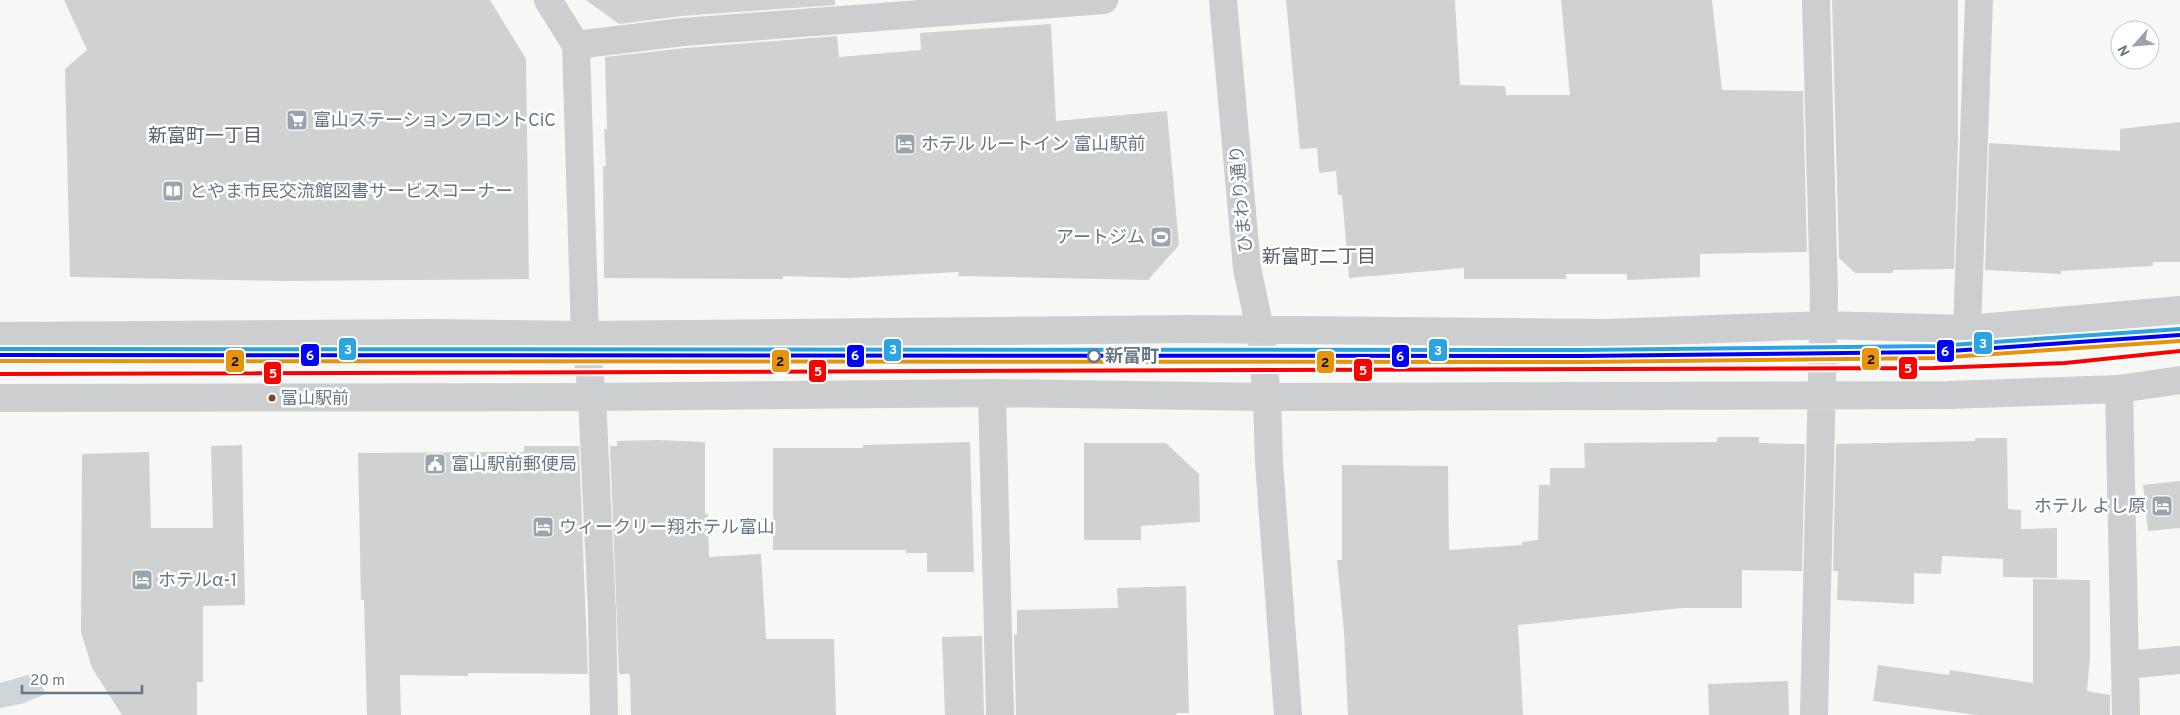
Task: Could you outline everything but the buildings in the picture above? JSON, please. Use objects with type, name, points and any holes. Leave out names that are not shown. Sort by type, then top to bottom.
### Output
[{"type":"street","points":[[548,0],[576,45],[585,335],[592,397],[602,612],[604,715]]},
{"type":"street","points":[[576,45],[859,8],[1104,0]]},
{"type":"street","name":"ひまわり通り","points":[[1223,0],[1247,268],[1260,329],[1267,398],[1269,463],[1288,715]]},
{"type":"street","points":[[1814,715],[1824,326],[1816,0]]},
{"type":"street","points":[[1967,330],[1979,0]]},
{"type":"street","points":[[0,336],[419,333],[585,335],[1260,329],[1608,333],[1824,326],[1967,330],[2180,310]]},
{"type":"street","points":[[0,398],[992,394],[1267,398],[1949,396],[2119,389],[2180,380]]},
{"type":"street","points":[[2119,389],[2126,715]]},
{"type":"street","points":[[992,394],[1000,715]]},
{"type":"street","points":[[2125,666],[2180,660]]},
{"type":"shaded area","points":[[35,673],[46,694],[21,704],[0,708],[0,683]]},
{"type":"transit line","name":"3","points":[[0,349],[1581,350],[1936,346],[2180,329]]},
{"type":"transit line","name":"6","points":[[0,355],[1581,356],[1936,352],[2180,335]]},
{"type":"transit line","name":"2","points":[[0,361],[1581,362],[1936,358],[2180,341]]},
{"type":"transit line","name":"5","points":[[0,374],[1934,368],[2065,363],[2180,351]]},
{"type":"place","name":"富山ステーションフロントCiC","points":[[297,120]]},
{"type":"place","name":"ホテル ルートイン 富山駅前","points":[[905,144]]},
{"type":"place","name":"とやま市民交流館図書サービスコーナー","points":[[173,191]]},
{"type":"place","name":"アートジム","points":[[1161,237]]},
{"type":"place","name":"新富町","points":[[1094,356]]},
{"type":"place","name":"富山駅前","points":[[272,398]]},
{"type":"place","name":"富山駅前郵便局","points":[[435,464]]},
{"type":"place","name":"ホテル よし原","points":[[2162,506]]},
{"type":"place","name":"ウィークリー翔ホテル富山","points":[[543,527]]},
{"type":"place","name":"ホテルα-1","points":[[142,580]]},
{"type":"district","name":"新富町一丁目","points":[[205,135]]},
{"type":"district","name":"新富町二丁目","points":[[1319,256]]}]
